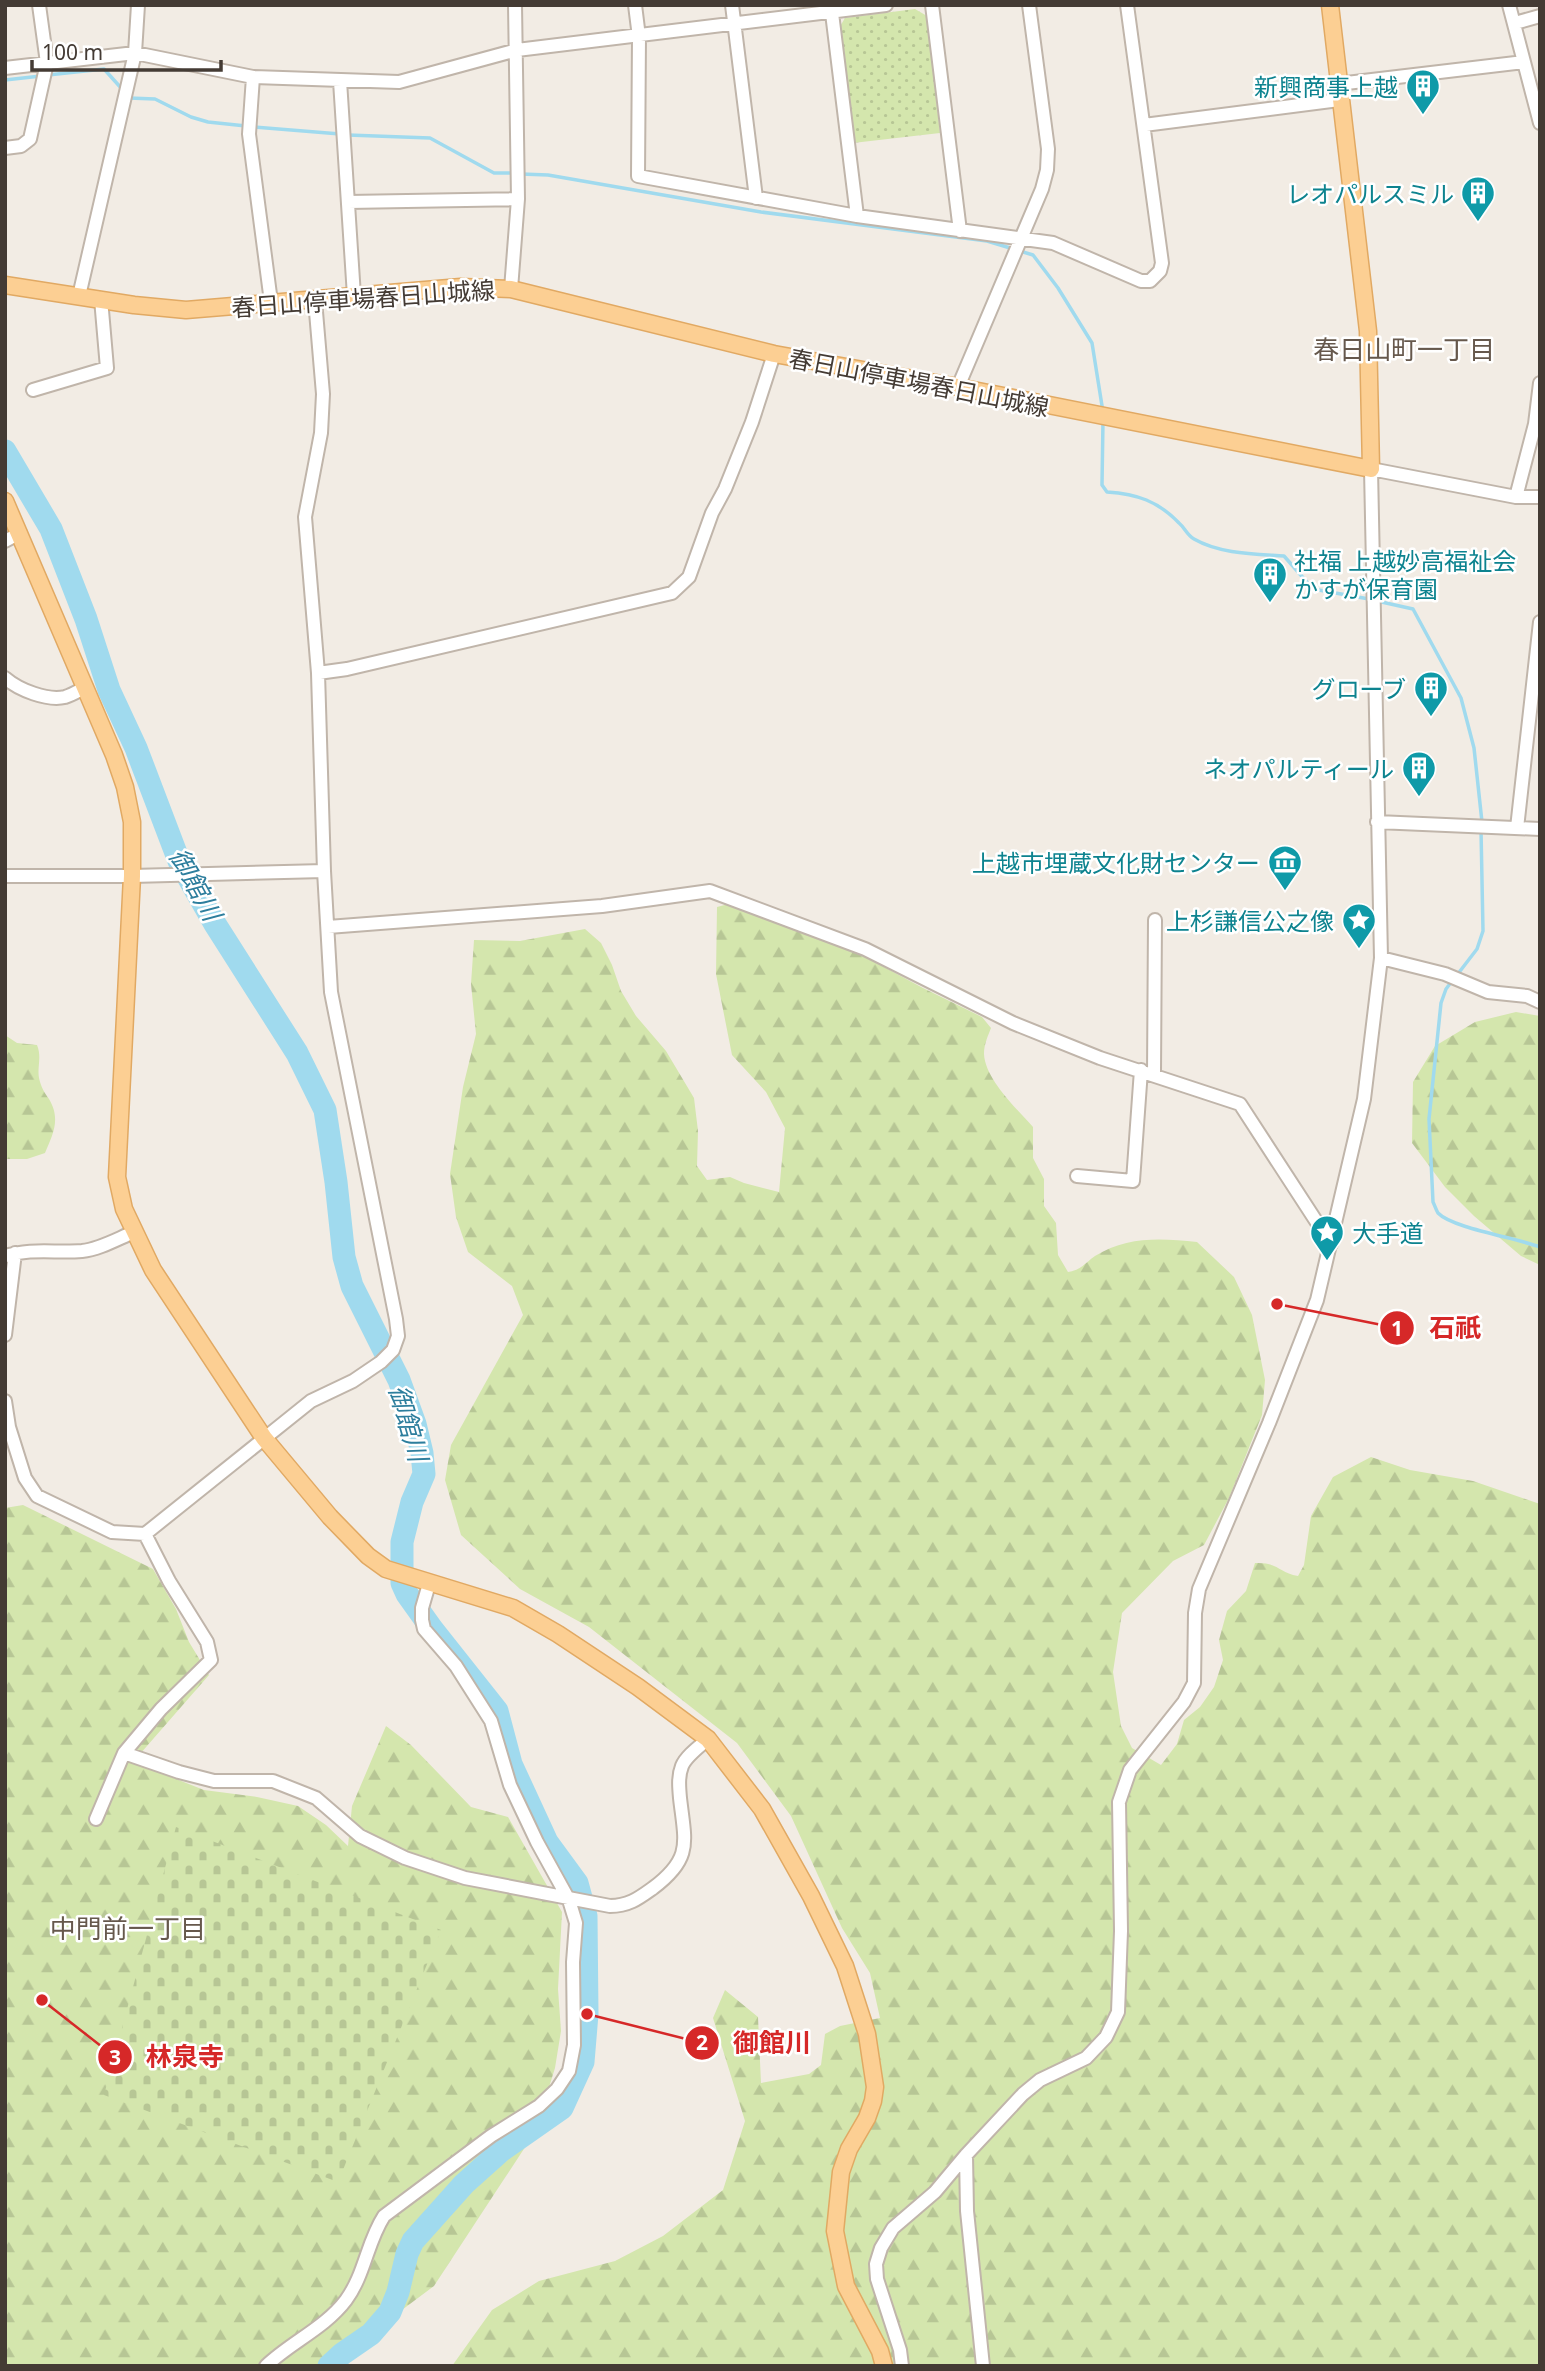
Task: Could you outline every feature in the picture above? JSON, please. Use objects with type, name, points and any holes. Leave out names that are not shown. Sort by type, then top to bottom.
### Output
[{"type":"main road","points":[[1330,5],[1338,92],[1368,331],[1371,470]]},
{"type":"main road","name":"春日山停車場春日山城線","points":[[5,285],[134,305],[186,310],[461,288],[511,289],[774,354],[958,387],[1371,470]]},
{"type":"main road","points":[[5,501],[12,537],[86,687],[125,787],[132,822],[132,876],[117,1177],[120,1194],[134,1232],[153,1270],[264,1438],[368,1556],[386,1569],[513,1608],[558,1634],[708,1739],[762,1809],[811,1896],[845,1966],[867,2034],[875,2087],[873,2101],[867,2118],[849,2149],[841,2172],[835,2231],[846,2286],[880,2351],[884,2366]]},
{"type":"street","points":[[5,148],[21,146],[30,139],[47,63],[39,5]]},
{"type":"street","points":[[79,296],[135,53],[138,5]]},
{"type":"street","points":[[511,289],[518,199],[515,5]]},
{"type":"street","points":[[635,5],[639,37],[638,177],[857,216],[1053,243],[1141,281],[1150,281],[1156,276],[1162,263],[1127,5]]},
{"type":"street","points":[[732,5],[755,198]]},
{"type":"street","points":[[5,68],[135,53],[253,77],[399,82],[517,50],[734,25],[831,9],[886,5]]},
{"type":"street","points":[[932,5],[960,231]]},
{"type":"street","points":[[958,387],[1042,189],[1047,170],[1048,149],[1029,5]]},
{"type":"street","points":[[1509,5],[1540,123]]},
{"type":"street","points":[[831,9],[857,216]]},
{"type":"street","points":[[1515,23],[1540,16]]},
{"type":"street","points":[[1144,125],[1524,62]]},
{"type":"street","points":[[253,77],[249,134],[271,302]]},
{"type":"street","points":[[341,81],[354,296]]},
{"type":"street","points":[[348,202],[518,199]]},
{"type":"street","points":[[33,390],[107,368],[101,299]]},
{"type":"street","points":[[5,1401],[9,1427],[25,1479],[37,1496],[112,1532],[145,1534],[311,1401],[354,1381],[381,1362],[393,1350],[398,1336],[331,992],[318,673],[306,517],[321,433],[323,394],[315,300]]},
{"type":"street","points":[[318,673],[347,669],[671,593],[689,577],[712,513],[725,489],[752,422],[774,354]]},
{"type":"street","points":[[1516,497],[1535,424],[1540,383]]},
{"type":"street","points":[[902,2366],[900,2350],[877,2279],[876,2264],[893,2228],[935,2192],[1023,2094],[1040,2080],[1086,2058],[1106,2037],[1118,2012],[1121,1931],[1119,1802],[1130,1770],[1184,1702],[1194,1683],[1195,1613],[1199,1589],[1317,1300],[1331,1244],[1364,1099],[1381,958],[1371,470],[1516,497],[1540,497]]},
{"type":"street","points":[[1517,828],[1540,622]]},
{"type":"street","points":[[6,680],[51,698],[66,697],[86,687]]},
{"type":"street","points":[[1377,822],[1540,830]]},
{"type":"street","points":[[5,876],[324,871]]},
{"type":"street","points":[[328,926],[602,906],[710,891],[865,949],[1013,1023],[1100,1058],[1240,1104],[1331,1244]]},
{"type":"street","points":[[1077,1175],[1132,1181],[1148,1072],[1154,920]]},
{"type":"street","points":[[1381,958],[1445,974],[1488,992],[1527,996],[1540,1002]]},
{"type":"street","points":[[5,1335],[10,1254],[33,1250],[89,1250],[134,1232]]},
{"type":"street","points":[[96,1819],[124,1753],[161,1709],[212,1660],[207,1642],[169,1581],[145,1534]]},
{"type":"street","points":[[266,2366],[314,2330],[345,2301],[360,2275],[375,2231],[384,2216],[491,2136],[539,2106],[557,2090],[569,2071],[574,2045],[573,1962],[576,1923],[569,1900],[510,1785],[491,1721],[456,1666],[424,1629],[422,1608],[429,1584]]},
{"type":"street","points":[[124,1753],[214,1781],[273,1781],[316,1798],[360,1836],[405,1858],[465,1878],[596,1905],[624,1906],[671,1875],[680,1861],[685,1846],[679,1776],[683,1762],[708,1739]]},
{"type":"street","points":[[966,2155],[967,2211],[983,2366]]},
{"type":"green space","points":[[915,9],[927,16],[940,133],[853,143],[839,28],[845,18]]},
{"type":"green space","points":[[736,902],[856,952],[982,1017],[991,1028],[984,1054],[990,1073],[1003,1093],[1033,1127],[1033,1158],[1044,1179],[1044,1206],[1056,1223],[1058,1255],[1068,1272],[1119,1245],[1157,1239],[1197,1242],[1234,1277],[1252,1315],[1265,1380],[1262,1415],[1229,1498],[1204,1545],[1173,1561],[1122,1613],[1113,1672],[1121,1726],[1132,1748],[1161,1765],[1177,1744],[1184,1720],[1200,1707],[1214,1687],[1223,1660],[1219,1640],[1227,1611],[1246,1591],[1255,1563],[1269,1564],[1298,1576],[1304,1565],[1311,1516],[1333,1477],[1371,1457],[1410,1470],[1473,1481],[1540,1504],[1540,2366],[452,2366],[492,2310],[539,2281],[615,2261],[663,2236],[723,2190],[745,2121],[713,2018],[725,1990],[758,2017],[761,2083],[809,2074],[821,2065],[825,2034],[840,2026],[880,2018],[870,1973],[842,1928],[791,1816],[737,1743],[589,1627],[520,1589],[461,1535],[445,1480],[451,1445],[523,1315],[512,1286],[468,1252],[456,1217],[450,1174],[463,1087],[476,1034],[471,984],[474,940],[520,941],[585,929],[601,943],[621,991],[636,1016],[666,1051],[694,1098],[698,1131],[697,1166],[707,1180],[730,1177],[779,1192],[785,1128],[766,1092],[732,1055],[716,974],[717,907]]},
{"type":"green space","points":[[1516,1012],[1540,1016],[1540,1265],[1521,1256],[1474,1216],[1445,1187],[1412,1143],[1413,1082],[1435,1046],[1475,1022]]},
{"type":"green space","points":[[5,1035],[17,1043],[37,1045],[40,1081],[55,1113],[51,1139],[45,1153],[27,1159],[5,1159]]},
{"type":"green space","points":[[23,1505],[153,1569],[176,1609],[189,1642],[209,1675],[133,1762],[204,1790],[298,1806],[326,1825],[348,1846],[352,1806],[386,1726],[411,1745],[471,1807],[508,1817],[562,1912],[558,1989],[561,2031],[555,2068],[535,2132],[434,2286],[327,2366],[5,2366],[5,1508]]},
{"type":"green space","points":[[176,1827],[441,1930],[338,2182],[104,2095]]},
{"type":"waterway","points":[[48,75],[104,69],[122,89]]},
{"type":"waterway","points":[[5,80],[41,76]]},
{"type":"waterway","points":[[129,98],[155,99],[191,117],[208,122],[246,126]]},
{"type":"waterway","points":[[254,127],[340,134]]},
{"type":"waterway","points":[[348,135],[430,138],[494,173],[513,173]]},
{"type":"waterway","points":[[521,174],[548,175],[761,212],[987,241],[1033,255],[1058,288],[1092,343],[1103,412]]},
{"type":"waterway","points":[[1103,420],[1102,485],[1107,492],[1137,497],[1155,504],[1171,515],[1192,537],[1215,548],[1284,556],[1313,589],[1369,599]]},
{"type":"waterway","name":"御館川","points":[[5,451],[51,529],[86,619],[109,690],[136,748],[179,861],[215,924],[297,1053],[325,1110],[344,1257],[352,1286],[399,1380],[422,1453],[424,1474],[412,1502],[402,1542],[402,1583],[432,1629],[497,1711],[511,1764],[547,1842],[577,1883],[586,1916],[587,2014],[583,2062],[562,2108],[502,2150],[464,2184],[413,2241],[390,2312],[371,2334],[329,2366]]},
{"type":"waterway","points":[[1377,601],[1413,609],[1461,698],[1474,748],[1482,822]]},
{"type":"waterway","points":[[1457,975],[1477,949],[1483,931],[1481,830]]},
{"type":"waterway","points":[[1452,981],[1441,1003],[1429,1119],[1433,1202],[1438,1213],[1445,1218],[1470,1228],[1540,1247]]},
{"type":"place","name":"新興商事上越","points":[[1423,116]]},
{"type":"place","name":"レオパルスミル","points":[[1478,223]]},
{"type":"place","name":"社福 上越妙高福祉会 かすが保育園","points":[[1270,604]]},
{"type":"place","name":"グローブ","points":[[1431,718]]},
{"type":"place","name":"ネオパルティール","points":[[1419,798]]},
{"type":"place","name":"上越市埋蔵文化財センター","points":[[1285,892]]},
{"type":"place","name":"上杉謙信公之像","points":[[1359,950]]},
{"type":"place","name":"大手道","points":[[1327,1262]]},
{"type":"place","name":"石祇","points":[[1277,1304]]},
{"type":"place","name":"林泉寺","points":[[42,2000]]},
{"type":"place","name":"御館川","points":[[587,2014]]},
{"type":"district","name":"春日山町一丁目","points":[[1404,349]]},
{"type":"district","name":"中門前一丁目","points":[[128,1928]]}]
